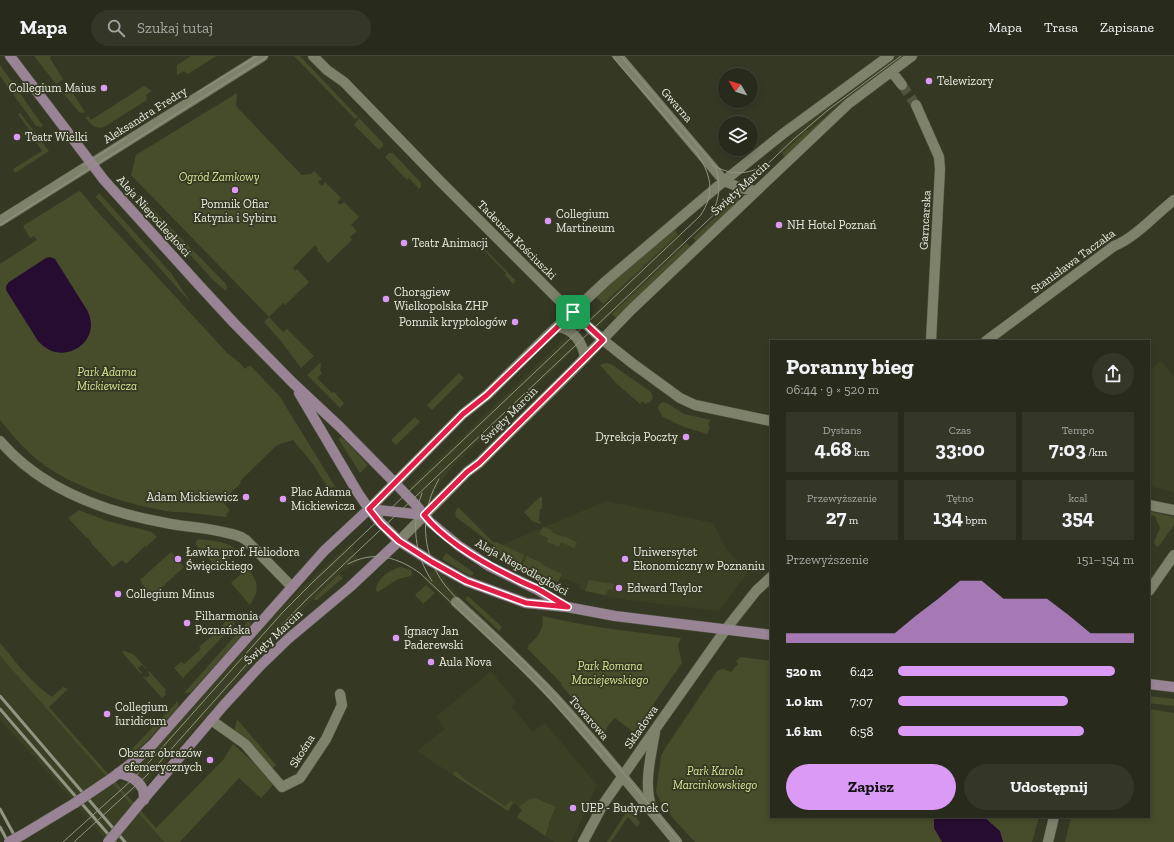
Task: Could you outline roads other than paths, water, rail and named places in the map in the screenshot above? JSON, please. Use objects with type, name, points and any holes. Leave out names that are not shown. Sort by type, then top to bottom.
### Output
[{"type":"street","name":"Aleja Niepodległości","points":[[10,56],[104,180],[218,307],[293,383],[340,427],[395,483],[430,522],[450,540],[472,555],[568,607]]},
{"type":"street","name":"Aleksandra Fredry","points":[[0,221],[263,56]]},
{"type":"street","name":"Tadeusza Kościuszki","points":[[313,56],[327,70],[344,82],[543,284],[603,340],[632,363],[688,402],[695,405],[770,421]]},
{"type":"street","name":"Gwarna","points":[[618,56],[724,181]]},
{"type":"street","name":"Święty Marcin","points":[[10,842],[75,803],[137,759],[153,744],[329,546],[369,509],[463,414],[487,395],[606,281],[724,181],[784,133],[889,56]]},
{"type":"street","name":"Święty Marcin","points":[[107,842],[243,683],[283,644],[350,587],[399,541],[467,472],[479,463],[585,358],[636,305],[848,104],[912,56]]},
{"type":"street","points":[[892,72],[902,85]]},
{"type":"street","name":"Garncarska","points":[[916,105],[939,157],[940,169],[931,340]]},
{"type":"street","points":[[724,181],[741,188],[756,191]]},
{"type":"street","name":"Stanisława Taczaka","points":[[987,340],[1143,226],[1174,200]]},
{"type":"street","points":[[557,327],[569,330],[579,341],[583,348],[585,358]]},
{"type":"street","name":"Aleja Niepodległości","points":[[293,383],[351,481],[369,509],[381,524],[399,541],[443,569],[466,581],[526,603],[568,607],[614,616],[726,629],[770,636]]},
{"type":"street","points":[[0,441],[18,460],[35,474],[56,487],[88,502],[127,515],[167,524],[201,528],[241,537],[246,540],[292,587]]},
{"type":"street","points":[[1150,505],[1174,510]]},
{"type":"street","points":[[369,509],[424,515]]},
{"type":"street","points":[[1150,590],[1174,554]]},
{"type":"street","name":"Składowa","points":[[583,842],[598,814],[623,776],[726,629],[756,592],[770,578]]},
{"type":"street","name":"Towarowa","points":[[456,602],[506,648],[558,701],[623,776],[677,842]]},
{"type":"street","points":[[1150,684],[1174,688]]},
{"type":"street","name":"Skośna","points":[[210,720],[245,744],[282,787],[300,778],[326,738],[342,705],[340,694]]},
{"type":"street","points":[[655,815],[649,800],[648,787],[656,728]]},
{"type":"street","points":[[115,775],[126,774],[136,781],[142,788],[141,804]]},
{"type":"street","points":[[1048,842],[1054,818]]},
{"type":"tunnel","points":[[902,85],[916,105]]},
{"type":"tram line","points":[[197,93],[257,56]]},
{"type":"tram line","points":[[0,225],[268,56]]},
{"type":"tram line","points":[[63,842],[133,779],[283,612],[312,583],[700,216],[705,208],[710,191],[708,176],[701,160],[696,152],[612,56]]},
{"type":"tram line","points":[[621,56],[715,166],[719,190],[717,202],[712,214]]},
{"type":"tram line","points":[[74,842],[158,764],[305,601],[794,139],[828,110],[901,56]]},
{"type":"tram line","points":[[82,166],[126,138]]},
{"type":"tram line","points":[[712,165],[736,173],[748,172],[761,167]]},
{"type":"tram line","points":[[439,479],[429,501],[426,536],[431,560],[440,578],[456,597],[518,656],[559,698],[680,842]]},
{"type":"tram line","points":[[422,493],[416,516],[416,538],[421,560],[432,581]]},
{"type":"tram line","points":[[348,564],[367,557],[386,557],[404,563],[421,574],[535,682],[602,756]]},
{"type":"railway","points":[[0,696],[125,842]]},
{"type":"railway","points":[[0,709],[115,842]]},
{"type":"railway","points":[[0,809],[18,842]]},
{"type":"railway","points":[[0,827],[8,842]]},
{"type":"place","name":"Telewizory","points":[[929,81]]},
{"type":"place","name":"Collegium Maius","points":[[104,88]]},
{"type":"place","name":"Teatr Wielki","points":[[17,137]]},
{"type":"place","name":"Pomnik Ofiar Katynia i Sybiru","points":[[235,190]]},
{"type":"place","name":"Collegium Martineum","points":[[548,221]]},
{"type":"place","name":"NH Hotel Poznań","points":[[779,225]]},
{"type":"place","name":"Teatr Animacji","points":[[404,243]]},
{"type":"place","name":"Chorągiew Wielkopolska ZHP","points":[[386,299]]},
{"type":"place","name":"Pomnik kryptologów","points":[[515,322]]},
{"type":"place","name":"Dyrekcja Poczty","points":[[686,437]]},
{"type":"place","name":"Adam Mickiewicz","points":[[246,497]]},
{"type":"place","name":"Plac Adama Mickiewicza","points":[[283,499]]},
{"type":"place","name":"Ławka prof. Heliodora Święcickiego","points":[[178,559]]},
{"type":"place","name":"Uniwersytet Ekonomiczny w Poznaniu","points":[[625,559]]},
{"type":"place","name":"Edward Taylor","points":[[619,588]]},
{"type":"place","name":"Collegium Minus","points":[[118,594]]},
{"type":"place","name":"Filharmonia Poznańska","points":[[187,623]]},
{"type":"place","name":"Ignacy Jan Paderewski","points":[[396,638]]},
{"type":"place","name":"Aula Nova","points":[[431,662]]},
{"type":"place","name":"Collegium Iuridicum","points":[[107,714]]},
{"type":"place","name":"Obszar obrazów efemerycznych","points":[[210,760]]},
{"type":"place","name":"UEP - Budynek C","points":[[573,808]]},
{"type":"park label","name":"Ogród Zamkowy","points":[[219,177]]},
{"type":"park label","name":"Park Adama Mickiewicza","points":[[107,379]]},
{"type":"park label","name":"Park Romana Maciejewskiego","points":[[610,673]]},
{"type":"park label","name":"Park Karola Marcinkowskiego","points":[[715,778]]}]
